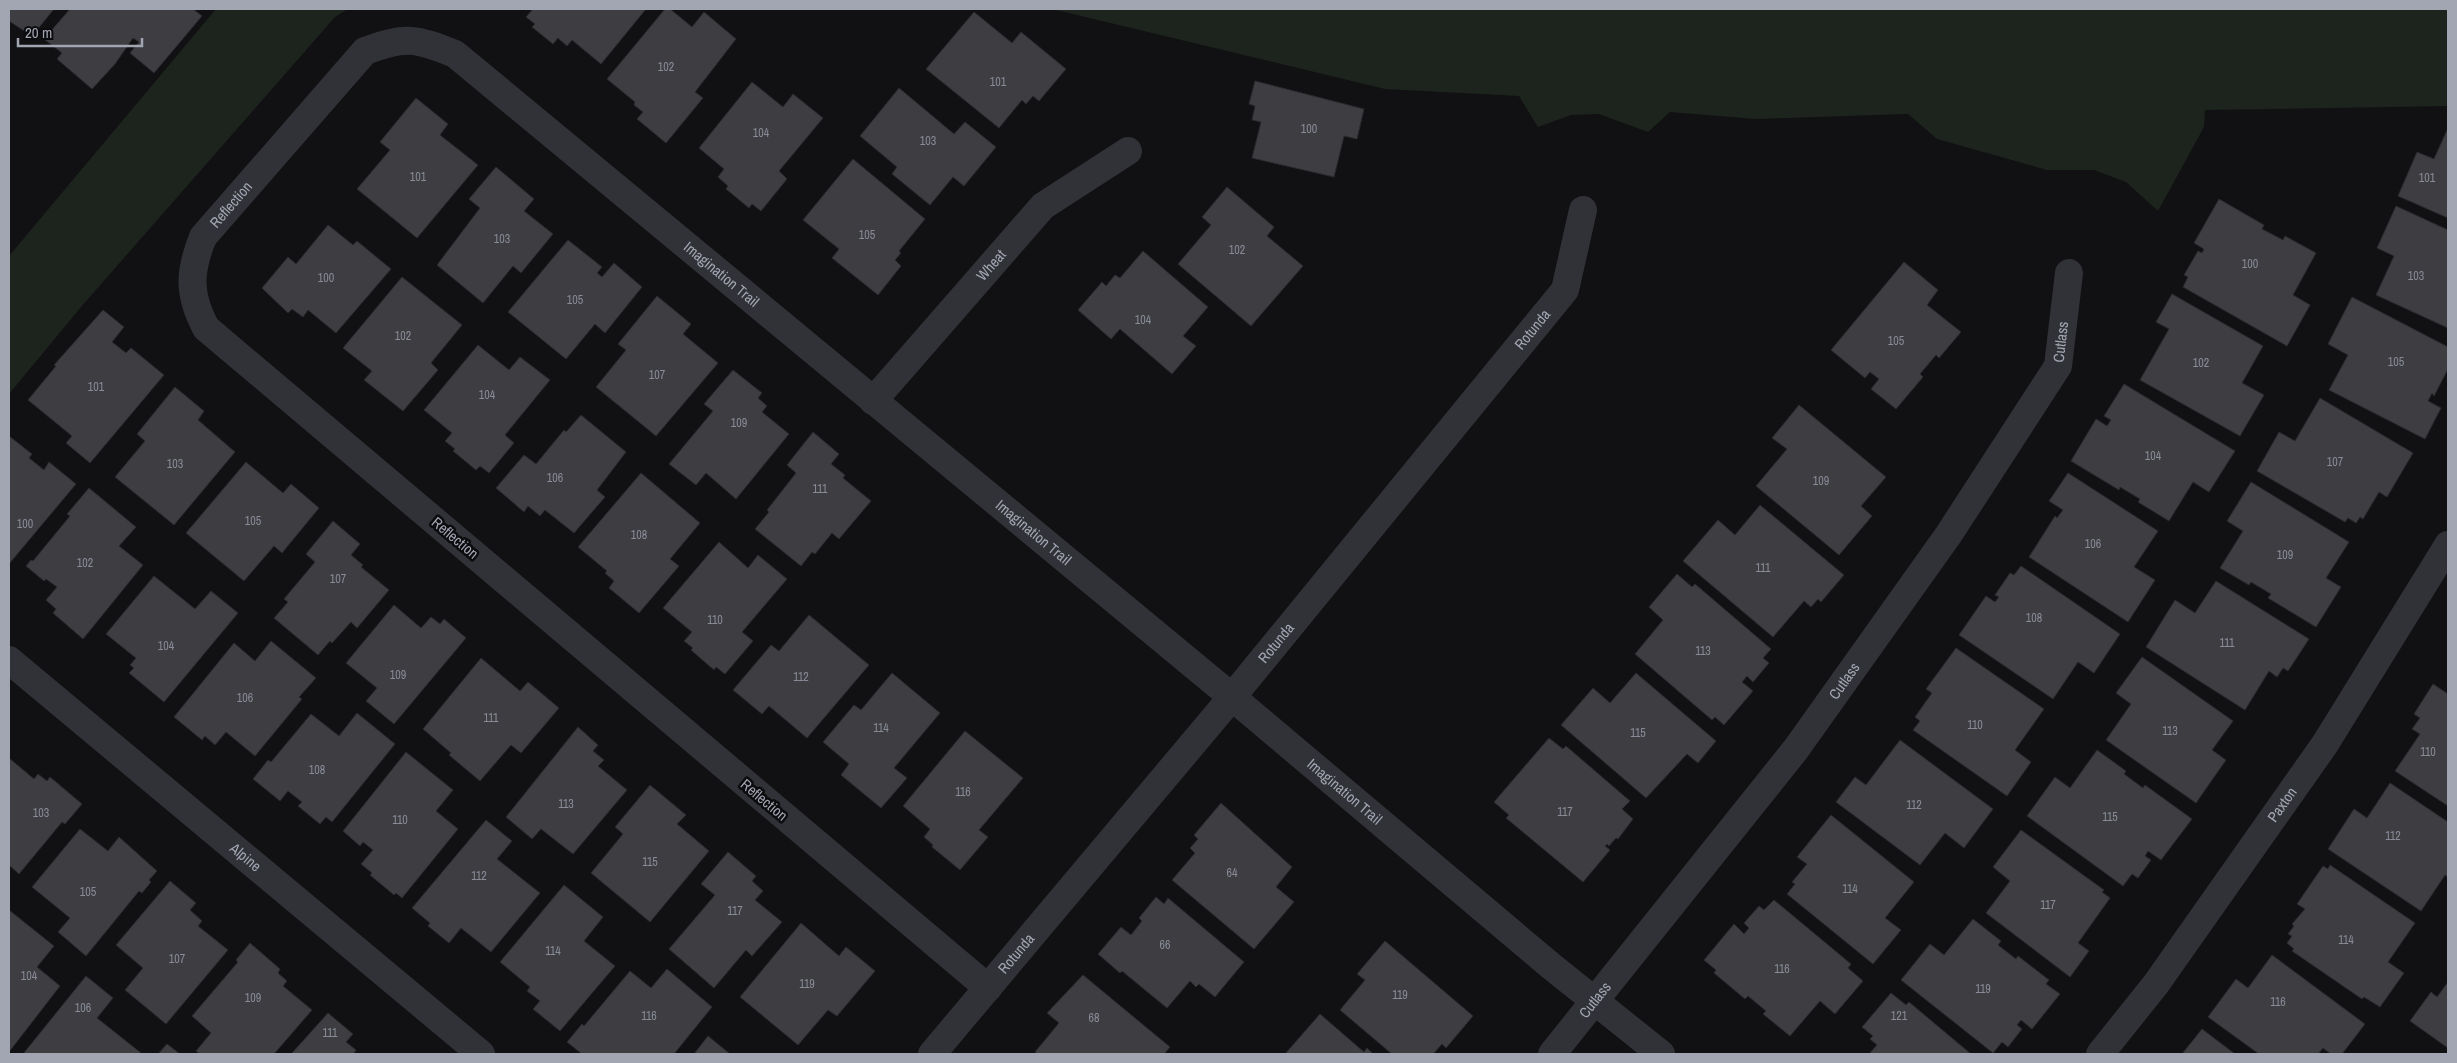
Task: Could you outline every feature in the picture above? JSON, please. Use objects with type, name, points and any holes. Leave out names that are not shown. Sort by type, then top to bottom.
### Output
[{"type":"street","name":"Imagination Trail","points":[[392,41],[422,41],[455,54],[1232,697],[1594,1001],[1661,1054]]},
{"type":"street","name":"Reflection","points":[[392,41],[365,51],[203,237],[194,259],[191,284],[195,307],[206,328],[988,988]]},
{"type":"street","name":"Wheat","points":[[873,401],[1044,206],[1128,151]]},
{"type":"street","name":"Rotunda","points":[[932,1054],[1232,697],[1564,290],[1583,210]]},
{"type":"street","name":"Cutlass","points":[[1552,1054],[1796,749],[1949,534],[2058,366],[2069,273]]},
{"type":"street","name":"Paxton","points":[[2100,1054],[2156,984],[2325,744],[2448,545]]},
{"type":"street","name":"Alpine","points":[[9,660],[481,1054]]},
{"type":"shaded area","points":[[216,9],[348,9],[335,17],[81,307],[9,394],[9,256]]},
{"type":"shaded area","points":[[1052,9],[2448,9],[2448,106],[2205,110],[2204,127],[2158,211],[2126,182],[2094,170],[2047,170],[1937,139],[1908,114],[1755,119],[1670,112],[1648,132],[1599,114],[1571,115],[1538,127],[1519,96],[1385,89]]},
{"type":"building","points":[[9,9],[54,9],[32,36],[9,21]]},
{"type":"building","points":[[70,9],[193,9],[202,16],[154,73],[130,53],[139,42],[133,38],[115,64],[92,89],[57,59],[62,53],[44,39]]},
{"type":"building","points":[[533,9],[646,9],[601,64],[572,40],[567,46],[558,38],[553,44],[532,27],[535,24],[526,17]]},
{"type":"building","points":[[665,9],[670,9],[692,27],[704,12],[736,39],[695,92],[703,98],[666,143],[637,119],[643,112],[634,105],[635,102],[607,79]]},
{"type":"building","points":[[974,12],[1012,43],[1021,32],[1066,69],[1039,101],[1033,96],[1026,104],[1022,100],[999,128],[926,69]]},
{"type":"building","points":[[1255,81],[1364,109],[1357,139],[1344,136],[1334,177],[1252,158],[1261,122],[1252,120],[1255,106],[1249,104]]},
{"type":"building","points":[[752,82],[783,107],[793,94],[823,118],[779,171],[787,179],[761,211],[752,204],[749,208],[726,189],[728,186],[718,177],[724,169],[699,148]]},
{"type":"building","points":[[899,88],[954,134],[965,122],[996,147],[964,186],[953,177],[930,205],[892,174],[897,167],[860,136]]},
{"type":"building","points":[[416,98],[448,124],[440,135],[478,165],[417,238],[357,189],[390,150],[380,142]]},
{"type":"building","points":[[2448,128],[2448,218],[2398,196],[2417,152],[2434,159]]},
{"type":"building","points":[[853,159],[925,219],[899,251],[901,253],[895,260],[901,266],[878,295],[832,258],[839,249],[803,220]]},
{"type":"building","points":[[496,167],[534,199],[524,211],[553,234],[521,273],[513,266],[483,303],[437,265],[480,208],[469,199]]},
{"type":"building","points":[[1227,187],[1274,227],[1267,236],[1303,266],[1251,326],[1178,264],[1211,225],[1202,217]]},
{"type":"building","points":[[2219,199],[2264,225],[2262,229],[2283,240],[2285,236],[2316,253],[2293,295],[2310,305],[2287,346],[2183,287],[2188,277],[2184,275],[2198,251],[2202,253],[2204,249],[2194,243]]},
{"type":"building","points":[[2396,206],[2448,230],[2448,328],[2376,295],[2394,256],[2377,248]]},
{"type":"building","points":[[328,225],[353,245],[357,241],[391,269],[336,333],[308,310],[303,317],[292,309],[288,313],[262,288],[288,257],[296,264]]},
{"type":"building","points":[[568,240],[602,267],[597,273],[602,277],[614,263],[642,287],[605,333],[595,324],[566,359],[508,312]]},
{"type":"building","points":[[1143,251],[1208,307],[1183,336],[1196,346],[1172,374],[1120,329],[1111,339],[1078,310],[1102,282],[1106,286],[1115,275],[1120,278]]},
{"type":"building","points":[[1904,262],[1938,290],[1927,305],[1961,332],[1939,358],[1936,355],[1920,374],[1923,377],[1896,409],[1871,389],[1879,379],[1870,372],[1865,378],[1831,350]]},
{"type":"building","points":[[402,277],[462,325],[431,363],[438,370],[403,411],[364,380],[372,371],[343,348]]},
{"type":"building","points":[[2172,294],[2263,346],[2242,383],[2264,395],[2240,436],[2140,380],[2169,329],[2156,322]]},
{"type":"building","points":[[657,296],[691,324],[683,334],[718,363],[656,436],[596,387],[626,350],[618,344]]},
{"type":"building","points":[[2352,297],[2448,347],[2448,369],[2434,396],[2432,393],[2428,401],[2441,408],[2425,439],[2329,390],[2348,355],[2328,344]]},
{"type":"building","points":[[103,310],[124,327],[112,342],[126,353],[131,348],[164,375],[90,463],[66,443],[72,436],[28,400],[56,366],[54,365]]},
{"type":"building","points":[[478,345],[509,370],[520,357],[550,380],[505,435],[514,443],[489,473],[480,466],[476,470],[453,451],[455,449],[445,441],[452,433],[424,410]]},
{"type":"building","points":[[733,370],[762,393],[758,398],[767,406],[762,412],[789,434],[736,499],[706,473],[696,485],[669,464],[713,411],[704,404]]},
{"type":"building","points":[[2124,384],[2235,451],[2209,492],[2193,482],[2169,521],[2138,502],[2140,499],[2120,487],[2119,490],[2071,461],[2096,419],[2107,426],[2111,420],[2104,416]]},
{"type":"building","points":[[175,387],[204,411],[198,420],[235,452],[174,525],[115,477],[145,441],[137,434]]},
{"type":"building","points":[[2320,398],[2413,453],[2387,497],[2379,492],[2363,519],[2360,517],[2356,523],[2348,518],[2345,522],[2257,471],[2279,432],[2295,441]]},
{"type":"building","points":[[1799,405],[1886,477],[1861,506],[1872,516],[1839,555],[1756,486],[1787,449],[1772,438]]},
{"type":"building","points":[[581,415],[626,452],[597,490],[605,497],[574,533],[545,510],[540,516],[528,506],[524,512],[496,488],[524,455],[536,464],[564,430],[566,432]]},
{"type":"building","points":[[813,432],[839,454],[831,464],[845,475],[843,478],[871,501],[839,539],[832,533],[815,554],[812,552],[801,566],[755,529],[769,512],[767,510],[796,473],[787,465]]},
{"type":"building","points":[[9,436],[32,454],[29,458],[44,470],[49,462],[76,484],[9,564]]},
{"type":"building","points":[[246,462],[283,493],[291,484],[319,508],[282,553],[274,546],[244,581],[186,533]]},
{"type":"building","points":[[641,473],[700,523],[670,559],[679,566],[639,613],[609,588],[614,581],[605,573],[607,571],[578,547]]},
{"type":"building","points":[[2068,473],[2158,531],[2134,567],[2155,580],[2128,622],[2029,557],[2055,516],[2057,518],[2063,510],[2049,501]]},
{"type":"building","points":[[2251,482],[2349,542],[2326,578],[2341,587],[2316,627],[2268,598],[2271,594],[2251,582],[2249,585],[2220,568],[2243,531],[2227,521]]},
{"type":"building","points":[[89,488],[136,527],[119,546],[143,565],[83,639],[53,613],[56,609],[46,600],[57,587],[46,579],[44,581],[26,566],[31,560],[33,561],[70,516],[67,514]]},
{"type":"building","points":[[1760,505],[1844,575],[1821,602],[1818,599],[1811,607],[1804,601],[1773,637],[1683,561],[1718,520],[1735,535]]},
{"type":"building","points":[[333,521],[360,544],[351,555],[363,565],[361,567],[389,590],[357,628],[351,622],[318,655],[274,618],[288,602],[284,599],[315,562],[306,554]]},
{"type":"building","points":[[719,542],[748,568],[758,555],[787,579],[742,632],[753,641],[725,674],[716,667],[714,670],[691,650],[693,648],[684,641],[692,632],[663,608]]},
{"type":"building","points":[[2021,566],[2120,634],[2094,673],[2078,662],[2053,699],[1959,635],[1986,596],[1995,602],[1999,597],[1995,595],[2010,573],[2014,575]]},
{"type":"building","points":[[1677,574],[1692,587],[1695,584],[1771,649],[1763,658],[1769,663],[1753,682],[1747,676],[1742,682],[1753,691],[1724,725],[1715,717],[1712,720],[1635,654],[1663,620],[1649,607]]},
{"type":"building","points":[[154,576],[195,609],[211,591],[238,613],[164,702],[129,673],[134,668],[130,665],[136,658],[106,634]]},
{"type":"building","points":[[2216,581],[2309,639],[2288,671],[2283,668],[2277,677],[2269,671],[2245,710],[2146,647],[2175,600],[2195,613]]},
{"type":"building","points":[[394,605],[421,628],[431,617],[440,624],[444,619],[466,638],[394,724],[366,701],[377,688],[346,663]]},
{"type":"building","points":[[809,615],[869,665],[807,738],[769,706],[762,714],[733,690],[771,645],[779,651]]},
{"type":"building","points":[[271,641],[316,678],[299,697],[302,699],[255,756],[226,732],[215,745],[205,736],[202,740],[174,717],[234,643],[255,661]]},
{"type":"building","points":[[1956,648],[2044,709],[2015,750],[2031,762],[2007,796],[1913,730],[1920,721],[1915,717],[1932,693],[1926,689]]},
{"type":"building","points":[[2142,657],[2233,721],[2212,750],[2226,760],[2196,803],[2106,740],[2131,704],[2116,693]]},
{"type":"building","points":[[481,658],[520,691],[528,682],[559,708],[521,753],[511,745],[480,781],[449,755],[451,753],[423,729]]},
{"type":"building","points":[[892,673],[940,713],[894,768],[907,778],[881,808],[841,775],[849,764],[823,742],[854,705],[861,710]]},
{"type":"building","points":[[1636,673],[1716,741],[1698,763],[1687,754],[1646,798],[1561,725],[1593,688],[1610,703]]},
{"type":"building","points":[[2433,684],[2448,694],[2448,806],[2395,771],[2420,734],[2412,729],[2420,718],[2414,714]]},
{"type":"building","points":[[357,713],[395,744],[332,822],[326,817],[320,824],[298,806],[302,802],[288,791],[280,801],[253,779],[268,760],[271,762],[311,714],[339,736]]},
{"type":"building","points":[[578,727],[598,745],[593,751],[604,760],[598,766],[627,790],[573,854],[541,829],[532,839],[506,817]]},
{"type":"building","points":[[965,731],[1023,778],[979,830],[988,837],[960,870],[932,847],[933,845],[924,837],[930,829],[903,806]]},
{"type":"building","points":[[1549,738],[1563,749],[1566,746],[1630,801],[1622,809],[1633,819],[1618,839],[1616,838],[1609,846],[1607,844],[1605,846],[1610,850],[1583,882],[1506,818],[1509,815],[1494,802]]},
{"type":"building","points":[[1900,740],[1993,809],[1964,848],[1945,833],[1920,865],[1836,802],[1855,777],[1866,785]]},
{"type":"building","points":[[2097,750],[2126,771],[2124,774],[2143,788],[2145,785],[2192,819],[2161,860],[2148,851],[2145,856],[2151,860],[2138,878],[2132,874],[2123,886],[2027,816],[2055,777],[2070,788]]},
{"type":"building","points":[[406,752],[453,790],[436,811],[458,829],[402,898],[396,893],[394,895],[370,875],[372,873],[361,864],[373,850],[363,842],[360,846],[343,831]]},
{"type":"building","points":[[9,758],[34,779],[38,774],[47,781],[50,777],[82,804],[65,824],[62,822],[19,874],[9,865]]},
{"type":"building","points":[[2390,783],[2448,822],[2448,877],[2445,875],[2421,911],[2328,849],[2354,809],[2367,818]]},
{"type":"building","points":[[650,785],[686,815],[677,824],[709,851],[650,922],[591,873],[623,834],[615,827]]},
{"type":"building","points":[[1221,803],[1292,867],[1276,887],[1294,902],[1254,949],[1172,880],[1195,853],[1190,848],[1198,839],[1194,835]]},
{"type":"building","points":[[1831,815],[1914,882],[1885,918],[1901,930],[1873,964],[1787,894],[1795,884],[1792,882],[1807,864],[1797,857]]},
{"type":"building","points":[[486,820],[512,841],[497,859],[540,893],[491,952],[461,928],[449,943],[428,926],[430,923],[412,908]]},
{"type":"building","points":[[80,829],[108,851],[119,837],[157,871],[149,880],[151,882],[142,893],[139,891],[86,956],[58,932],[70,918],[32,887]]},
{"type":"building","points":[[2021,830],[2104,890],[2102,892],[2110,898],[2078,943],[2089,951],[2070,977],[1986,913],[2010,881],[1993,867]]},
{"type":"building","points":[[728,852],[756,876],[752,881],[763,891],[755,900],[782,922],[752,956],[746,950],[714,988],[669,949],[715,895],[701,884]]},
{"type":"building","points":[[2330,865],[2415,923],[2388,962],[2404,973],[2380,1007],[2364,997],[2362,999],[2292,951],[2294,949],[2287,943],[2292,936],[2288,934],[2294,926],[2292,924],[2305,909],[2297,904],[2323,866],[2328,869]]},
{"type":"building","points":[[170,881],[196,903],[190,910],[202,921],[198,926],[228,950],[166,1024],[125,990],[143,968],[116,945]]},
{"type":"building","points":[[564,885],[603,917],[584,941],[615,966],[560,1031],[533,1009],[540,1001],[527,991],[530,987],[500,962]]},
{"type":"building","points":[[1156,897],[1164,904],[1168,898],[1244,962],[1215,997],[1199,984],[1196,987],[1190,981],[1167,1008],[1098,954],[1121,927],[1131,935],[1142,921],[1139,918]]},
{"type":"building","points":[[1774,900],[1851,964],[1848,968],[1863,981],[1835,1014],[1820,1001],[1790,1036],[1763,1014],[1766,1011],[1748,996],[1745,999],[1714,973],[1716,970],[1704,960],[1734,924],[1744,934],[1749,928],[1744,923],[1759,906],[1764,910]]},
{"type":"building","points":[[9,910],[54,946],[37,967],[60,986],[9,1052]]},
{"type":"building","points":[[1973,919],[2001,941],[1998,945],[2016,959],[2018,956],[2049,980],[2046,984],[2060,994],[2032,1029],[2021,1020],[2017,1025],[2022,1029],[2008,1047],[2002,1042],[1993,1053],[1901,980],[1930,944],[1944,955]]},
{"type":"building","points":[[801,923],[839,956],[846,947],[875,971],[837,1016],[828,1010],[798,1045],[740,997]]},
{"type":"building","points":[[1385,941],[1473,1016],[1446,1048],[1442,1044],[1433,1054],[1392,1054],[1340,1010],[1365,980],[1357,974]]},
{"type":"building","points":[[250,943],[280,969],[278,973],[287,981],[283,986],[312,1010],[274,1054],[200,1054],[196,1051],[211,1033],[192,1016],[238,962],[236,960]]},
{"type":"building","points":[[2272,955],[2365,1024],[2342,1054],[2331,1054],[2323,1048],[2318,1054],[2259,1054],[2208,1017],[2236,979],[2248,988]]},
{"type":"building","points":[[667,969],[712,1007],[674,1054],[582,1054],[567,1042],[582,1024],[584,1026],[630,971],[651,988]]},
{"type":"building","points":[[1083,975],[1170,1047],[1164,1054],[1038,1054],[1035,1052],[1059,1023],[1047,1013]]},
{"type":"building","points":[[86,976],[113,998],[97,1018],[141,1053],[23,1054]]},
{"type":"building","points":[[2448,982],[2448,1048],[2410,1021],[2431,992],[2437,997]]},
{"type":"building","points":[[1891,993],[1906,1005],[1909,1002],[1971,1054],[1869,1054],[1877,1045],[1870,1039],[1873,1036],[1862,1027]]},
{"type":"building","points":[[328,1013],[353,1034],[346,1042],[356,1050],[354,1053],[356,1054],[292,1053]]},
{"type":"building","points":[[1320,1014],[1364,1052],[1367,1048],[1373,1054],[1285,1054]]},
{"type":"building","points":[[2202,1029],[2235,1054],[2182,1054]]},
{"type":"building","points":[[708,1036],[730,1054],[694,1054]]},
{"type":"building","points":[[167,1044],[180,1054],[158,1054]]}]
